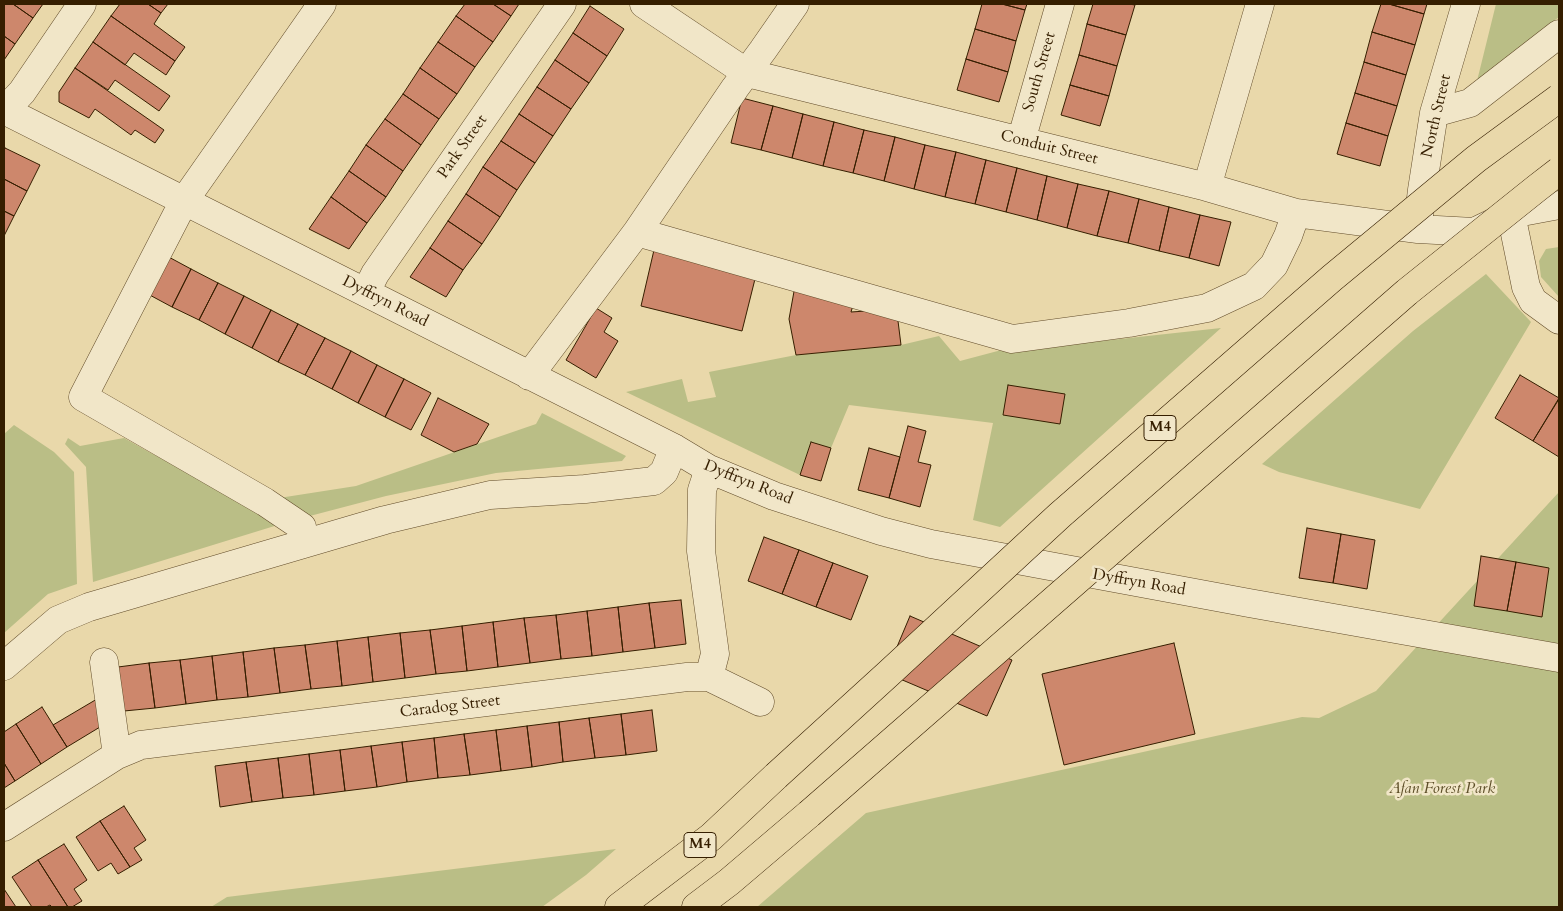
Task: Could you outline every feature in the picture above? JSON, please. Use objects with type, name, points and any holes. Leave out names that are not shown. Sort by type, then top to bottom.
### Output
[{"type":"highway","name":"M4","points":[[619,907],[712,837],[1060,515],[1325,284],[1476,160],[1559,98]]},
{"type":"highway","points":[[696,907],[730,882],[809,814],[1407,292],[1559,171]]},
{"type":"street","points":[[4,111],[22,92],[82,4]]},
{"type":"street","points":[[302,527],[265,502],[83,397],[184,201],[322,4]]},
{"type":"street","name":"Park Street","points":[[366,292],[375,274],[562,4]]},
{"type":"street","name":"Conduit Street","points":[[644,4],[747,72],[1207,187],[1296,213],[1418,229],[1474,232],[1511,214]]},
{"type":"street","points":[[530,376],[637,232],[795,4]]},
{"type":"street","name":"South Street","points":[[1021,141],[1060,4]]},
{"type":"street","points":[[1207,187],[1260,4]]},
{"type":"street","name":"North Street","points":[[1418,229],[1434,113],[1466,4]]},
{"type":"street","points":[[1434,113],[1470,103],[1559,34]]},
{"type":"street","name":"Dyffryn Road","points":[[4,111],[674,448],[709,469],[774,496],[881,531],[931,544],[1559,658]]},
{"type":"street","points":[[1559,205],[1511,214],[1526,287],[1533,301],[1559,320]]},
{"type":"street","points":[[637,232],[1012,339],[1129,323],[1207,308],[1254,286],[1274,264],[1288,236],[1296,213]]},
{"type":"street","points":[[4,666],[58,620],[89,607],[385,520],[490,495],[585,489],[654,481],[664,472],[674,448]]},
{"type":"street","points":[[709,469],[702,490],[701,551],[715,654],[709,677],[760,702]]},
{"type":"street","points":[[104,662],[117,754]]},
{"type":"street","name":"Caradog Street","points":[[4,828],[117,754],[141,745],[687,677],[709,677]]},
{"type":"green space","points":[[1496,4],[1559,4],[1559,17],[1477,81]]},
{"type":"green space","points":[[1559,247],[1559,297],[1541,277],[1539,261],[1546,249]]},
{"type":"green space","points":[[1486,274],[1531,322],[1420,509],[1279,472],[1262,464],[1413,331]]},
{"type":"green space","points":[[1221,328],[1000,527],[973,520],[993,423],[849,405],[831,448],[811,442],[800,475],[626,392],[682,379],[688,402],[716,397],[709,372],[796,355],[901,345],[939,336],[960,361],[1009,348],[1065,345]]},
{"type":"green space","points":[[542,413],[626,456],[622,461],[496,473],[386,496],[306,517],[279,498],[356,486],[536,424]]},
{"type":"green space","points":[[14,425],[54,452],[74,472],[77,584],[48,594],[4,633],[4,434]]},
{"type":"green space","points":[[68,438],[80,446],[124,438],[258,509],[281,524],[93,582],[86,467],[65,444]]},
{"type":"green space","name":"Afan Forest Park","points":[[1559,492],[1559,907],[757,907],[866,813],[1302,717],[1319,718],[1376,691]]},
{"type":"green space","points":[[616,849],[586,875],[542,907],[211,907],[227,897]]},
{"type":"building","points":[[4,4],[13,4],[33,18],[15,44],[4,36]]},
{"type":"building","points":[[13,4],[43,4],[33,18]]},
{"type":"building","points":[[120,4],[148,4],[161,13],[154,24],[185,47],[175,61],[111,16]]},
{"type":"building","points":[[148,4],[168,4],[161,13]]},
{"type":"building","points":[[465,4],[493,4],[511,16],[493,42],[456,16]]},
{"type":"building","points":[[493,4],[519,4],[511,16]]},
{"type":"building","points":[[982,4],[1002,4],[1025,10],[1016,41],[975,29]]},
{"type":"building","points":[[1002,4],[1027,4],[1025,10]]},
{"type":"building","points":[[1093,4],[1135,5],[1126,35],[1087,24]]},
{"type":"building","points":[[1381,4],[1389,4],[1424,14],[1415,45],[1372,32]]},
{"type":"building","points":[[1389,4],[1427,4],[1424,14]]},
{"type":"building","points":[[590,6],[624,29],[607,56],[573,33]]},
{"type":"building","points":[[111,16],[175,61],[166,75],[134,53],[125,65],[93,42]]},
{"type":"building","points":[[456,16],[493,42],[475,67],[438,42]]},
{"type":"building","points":[[1087,24],[1126,35],[1117,66],[1079,55]]},
{"type":"building","points":[[975,29],[1016,41],[1008,72],[966,59]]},
{"type":"building","points":[[1372,32],[1415,45],[1406,75],[1364,62]]},
{"type":"building","points":[[573,33],[607,56],[589,83],[555,60]]},
{"type":"building","points":[[4,36],[15,44],[4,60]]},
{"type":"building","points":[[93,42],[170,96],[159,111],[115,80],[108,90],[75,68]]},
{"type":"building","points":[[438,42],[475,67],[457,94],[420,68]]},
{"type":"building","points":[[1079,55],[1117,66],[1109,96],[1070,85]]},
{"type":"building","points":[[966,59],[1008,72],[999,102],[957,90]]},
{"type":"building","points":[[555,60],[589,83],[571,109],[537,87]]},
{"type":"building","points":[[1364,62],[1406,75],[1397,106],[1355,93]]},
{"type":"building","points":[[75,68],[164,130],[155,143],[135,130],[131,135],[95,109],[89,118],[59,102],[59,92]]},
{"type":"building","points":[[420,68],[457,94],[439,119],[403,94]]},
{"type":"building","points":[[1070,85],[1109,96],[1100,126],[1061,115]]},
{"type":"building","points":[[537,87],[571,109],[553,136],[519,114]]},
{"type":"building","points":[[1355,93],[1397,106],[1388,136],[1346,123]]},
{"type":"building","points":[[403,94],[439,119],[421,145],[385,119]]},
{"type":"building","points":[[742,98],[773,106],[761,150],[731,143]]},
{"type":"building","points":[[773,106],[803,114],[792,158],[761,150]]},
{"type":"building","points":[[519,114],[553,136],[535,163],[501,141]]},
{"type":"building","points":[[803,114],[834,122],[823,166],[792,158]]},
{"type":"building","points":[[385,119],[421,145],[403,171],[366,145]]},
{"type":"building","points":[[834,122],[864,130],[853,173],[823,166]]},
{"type":"building","points":[[1346,123],[1388,136],[1380,166],[1337,154]]},
{"type":"building","points":[[864,130],[895,137],[884,181],[853,173]]},
{"type":"building","points":[[895,137],[925,145],[914,189],[884,181]]},
{"type":"building","points":[[501,141],[535,163],[517,190],[483,167]]},
{"type":"building","points":[[366,145],[403,171],[386,197],[349,171]]},
{"type":"building","points":[[925,145],[956,152],[945,197],[914,189]]},
{"type":"building","points":[[5,148],[40,165],[27,191],[4,179]]},
{"type":"building","points":[[956,152],[986,160],[975,204],[945,197]]},
{"type":"building","points":[[986,160],[1017,168],[1006,212],[975,204]]},
{"type":"building","points":[[483,167],[517,190],[500,217],[466,194]]},
{"type":"building","points":[[1017,168],[1047,176],[1037,220],[1006,212]]},
{"type":"building","points":[[349,171],[386,197],[367,223],[331,197]]},
{"type":"building","points":[[1047,176],[1078,184],[1067,228],[1037,220]]},
{"type":"building","points":[[4,179],[27,191],[14,216],[4,211]]},
{"type":"building","points":[[1078,184],[1109,191],[1097,236],[1067,228]]},
{"type":"building","points":[[1109,191],[1139,199],[1128,243],[1097,236]]},
{"type":"building","points":[[466,194],[500,217],[482,244],[448,221]]},
{"type":"building","points":[[331,197],[367,223],[349,249],[309,229]]},
{"type":"building","points":[[1139,199],[1169,207],[1159,251],[1128,243]]},
{"type":"building","points":[[1169,207],[1200,215],[1189,258],[1159,251]]},
{"type":"building","points":[[4,211],[14,216],[4,236]]},
{"type":"building","points":[[1200,215],[1231,222],[1219,266],[1189,258]]},
{"type":"building","points":[[448,221],[482,244],[463,270],[430,248]]},
{"type":"building","points":[[430,248],[463,270],[446,297],[410,277]]},
{"type":"building","points":[[654,250],[756,275],[742,331],[641,306]]},
{"type":"building","points":[[165,255],[191,269],[172,307],[146,293]]},
{"type":"building","points":[[191,269],[218,283],[199,320],[172,307]]},
{"type":"building","points":[[218,283],[244,296],[225,334],[199,320]]},
{"type":"building","points":[[795,286],[854,302],[851,312],[881,310],[897,313],[901,345],[796,355],[789,319]]},
{"type":"building","points":[[244,296],[271,310],[252,348],[225,334]]},
{"type":"building","points":[[596,308],[612,318],[604,332],[618,341],[596,378],[566,360]]},
{"type":"building","points":[[271,310],[298,324],[278,362],[252,348]]},
{"type":"building","points":[[298,324],[325,338],[305,375],[278,362]]},
{"type":"building","points":[[325,338],[351,351],[332,389],[305,375]]},
{"type":"building","points":[[351,351],[377,365],[358,403],[332,389]]},
{"type":"building","points":[[377,365],[404,379],[385,417],[358,403]]},
{"type":"building","points":[[1520,375],[1559,398],[1533,441],[1495,418]]},
{"type":"building","points":[[404,379],[431,393],[411,430],[385,417]]},
{"type":"building","points":[[1008,385],[1065,394],[1060,424],[1003,415]]},
{"type":"building","points":[[438,398],[489,424],[477,444],[454,452],[421,435]]},
{"type":"building","points":[[1559,399],[1559,457],[1533,441]]},
{"type":"building","points":[[908,426],[926,431],[918,462],[931,465],[920,507],[889,498]]},
{"type":"building","points":[[811,442],[831,448],[821,481],[800,475]]},
{"type":"building","points":[[869,448],[900,457],[889,498],[858,490]]},
{"type":"building","points":[[1307,528],[1341,534],[1333,583],[1299,578]]},
{"type":"building","points":[[1341,534],[1375,540],[1367,589],[1333,583]]},
{"type":"building","points":[[764,537],[799,550],[782,594],[748,581]]},
{"type":"building","points":[[799,550],[833,563],[816,607],[782,594]]},
{"type":"building","points":[[1481,556],[1516,562],[1507,611],[1474,606]]},
{"type":"building","points":[[1516,562],[1549,568],[1542,617],[1507,611]]},
{"type":"building","points":[[833,563],[868,576],[851,620],[816,607]]},
{"type":"building","points":[[681,600],[686,644],[655,648],[649,603]]},
{"type":"building","points":[[649,603],[655,648],[623,652],[618,607]]},
{"type":"building","points":[[618,607],[623,652],[592,656],[587,611]]},
{"type":"building","points":[[587,611],[592,656],[561,659],[556,615]]},
{"type":"building","points":[[556,615],[561,659],[530,663],[524,618]]},
{"type":"building","points":[[910,616],[1012,660],[987,716],[886,673]]},
{"type":"building","points":[[524,618],[530,663],[498,667],[493,622]]},
{"type":"building","points":[[493,622],[498,667],[467,671],[462,626]]},
{"type":"building","points":[[462,626],[467,671],[436,674],[430,630]]},
{"type":"building","points":[[430,630],[436,674],[405,678],[400,633]]},
{"type":"building","points":[[400,633],[405,678],[373,682],[368,637]]},
{"type":"building","points":[[368,637],[373,682],[342,686],[337,641]]},
{"type":"building","points":[[337,641],[342,686],[311,689],[305,645]]},
{"type":"building","points":[[1174,643],[1195,734],[1064,765],[1042,674]]},
{"type":"building","points":[[305,645],[311,689],[280,693],[274,648]]},
{"type":"building","points":[[274,648],[280,693],[248,697],[243,652]]},
{"type":"building","points":[[243,652],[248,697],[217,700],[212,656]]},
{"type":"building","points":[[212,656],[217,700],[186,704],[180,660]]},
{"type":"building","points":[[180,660],[186,704],[155,708],[149,663]]},
{"type":"building","points":[[149,663],[155,708],[124,711],[118,667]]},
{"type":"building","points":[[97,699],[100,727],[67,747],[53,725]]},
{"type":"building","points":[[42,707],[67,747],[41,764],[16,724]]},
{"type":"building","points":[[652,710],[657,751],[626,755],[621,714]]},
{"type":"building","points":[[621,714],[626,755],[595,758],[589,718]]},
{"type":"building","points":[[589,718],[595,758],[563,762],[559,722]]},
{"type":"building","points":[[559,722],[563,762],[532,767],[527,726]]},
{"type":"building","points":[[16,724],[41,764],[15,781],[4,763],[4,732]]},
{"type":"building","points":[[527,726],[532,767],[501,771],[496,730]]},
{"type":"building","points":[[496,730],[501,771],[470,775],[464,734]]},
{"type":"building","points":[[464,734],[470,775],[438,778],[434,738]]},
{"type":"building","points":[[434,738],[438,778],[407,782],[402,742]]},
{"type":"building","points":[[402,742],[407,782],[377,787],[371,746]]},
{"type":"building","points":[[371,746],[377,787],[345,791],[340,750]]},
{"type":"building","points":[[340,750],[345,791],[314,795],[309,754]]},
{"type":"building","points":[[309,754],[314,795],[283,798],[278,758]]},
{"type":"building","points":[[278,758],[283,798],[252,802],[246,762]]},
{"type":"building","points":[[246,762],[252,802],[220,807],[215,766]]},
{"type":"building","points":[[4,763],[15,781],[4,788]]},
{"type":"building","points":[[124,806],[146,840],[134,848],[142,860],[130,867],[100,821]]},
{"type":"building","points":[[100,821],[130,867],[118,874],[111,863],[98,871],[76,837]]},
{"type":"building","points":[[64,844],[87,880],[74,889],[82,901],[72,907],[68,907],[38,860]]},
{"type":"building","points":[[38,860],[68,907],[52,907],[50,905],[46,907],[32,907],[12,877]]},
{"type":"building","points":[[4,889],[16,907],[4,907]]}]
